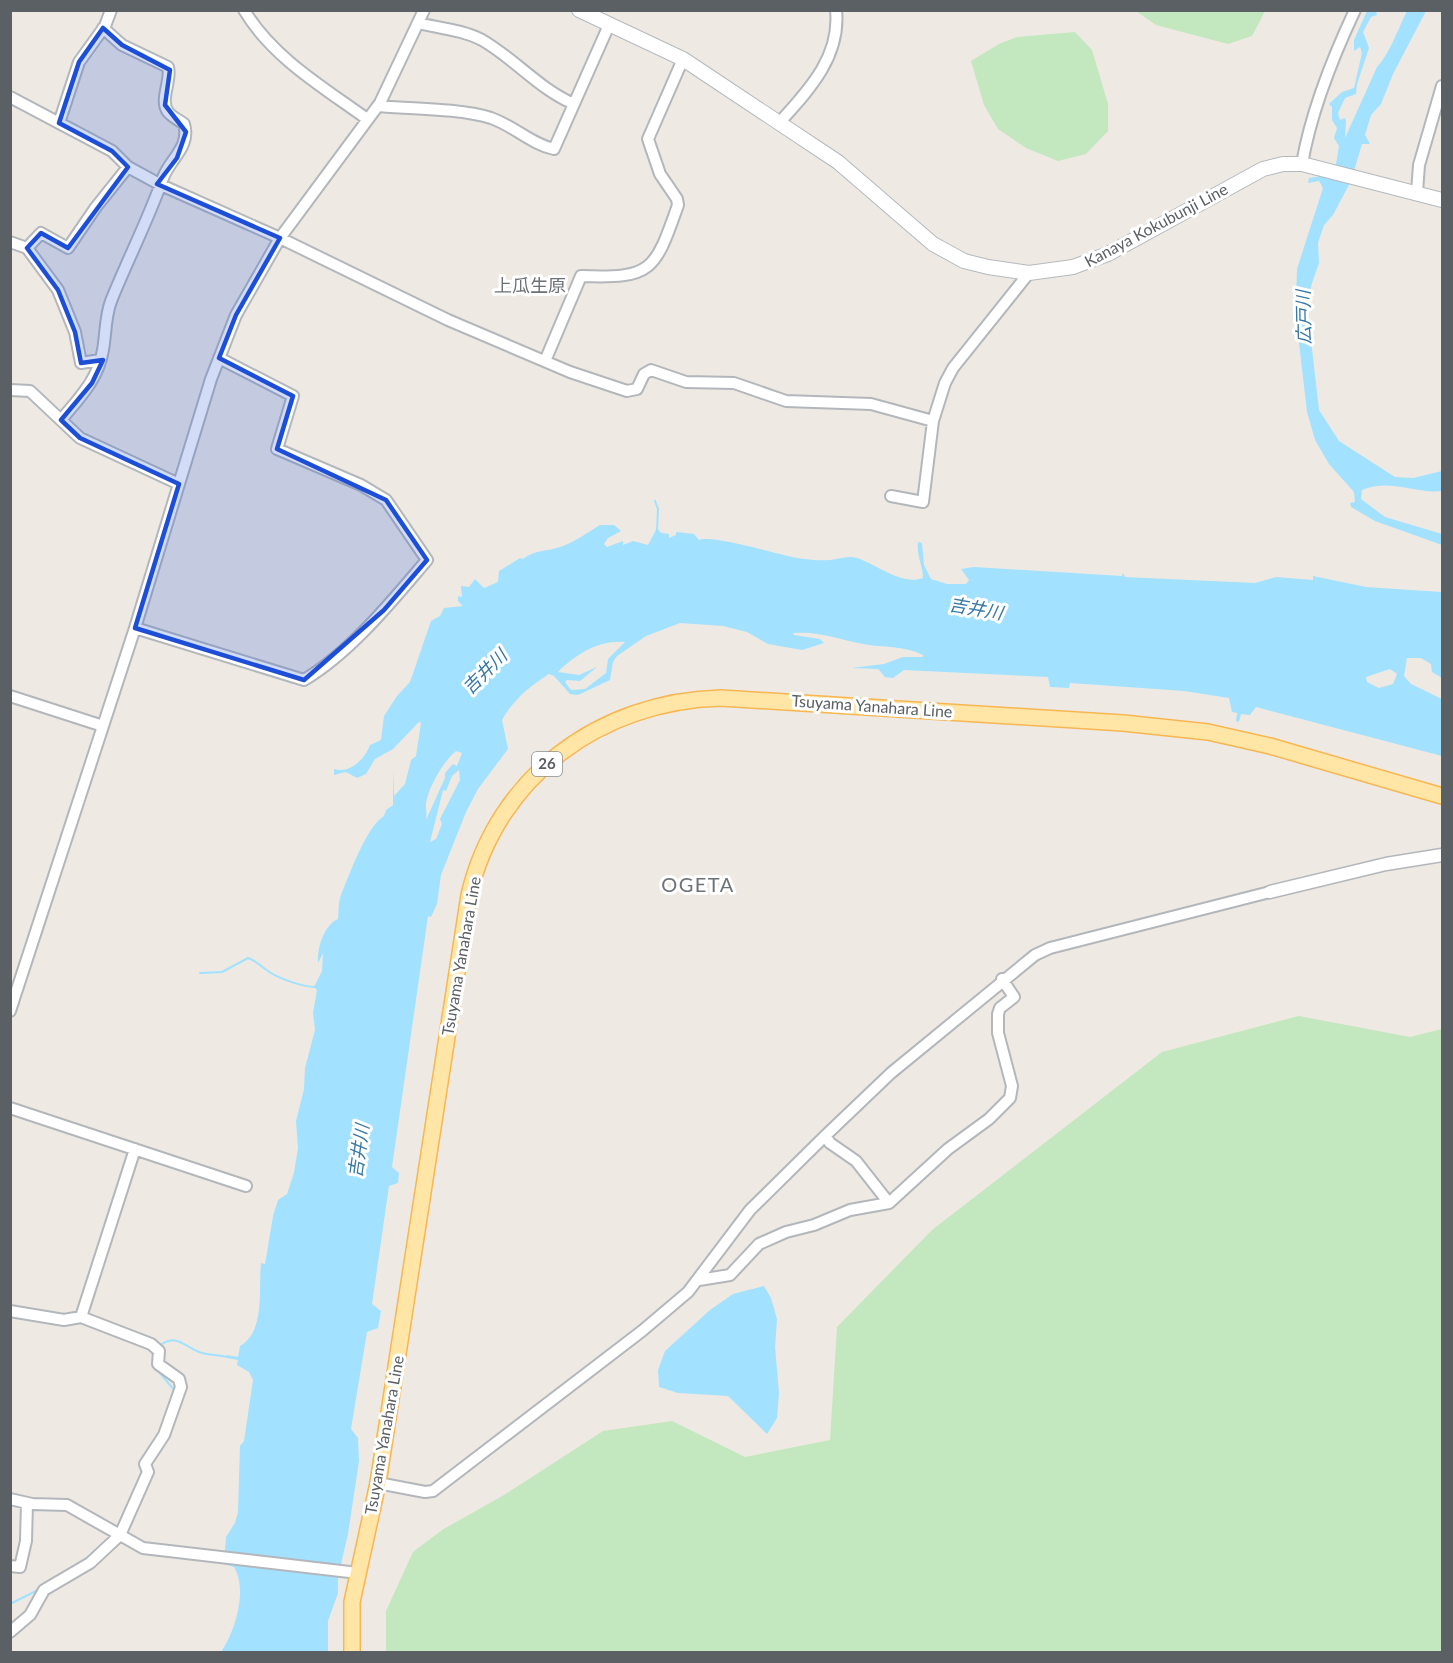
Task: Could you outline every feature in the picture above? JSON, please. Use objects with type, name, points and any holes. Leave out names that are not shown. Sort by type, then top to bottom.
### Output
[{"type":"main road","name":"Kanaya Kokubunji Line","points":[[579,10],[683,59],[847,169],[916,232],[941,250],[975,264],[1029,273],[1062,270],[1098,258],[1263,169],[1283,164],[1305,165],[1443,200]]},
{"type":"main road","name":"Tsuyama Yanahara Line","points":[[352,1653],[351,1572],[378,1483],[461,940],[474,875],[492,833],[513,802],[542,767],[578,740],[619,717],[661,704],[721,698],[1123,723],[1208,732],[1270,746],[1443,796]]},
{"type":"street","points":[[59,123],[79,62],[103,28],[111,10]]},
{"type":"street","points":[[244,10],[260,34],[275,49],[367,119]]},
{"type":"street","points":[[10,1011],[135,628],[178,484],[219,358],[236,315],[280,238],[378,106],[424,10]]},
{"type":"street","points":[[779,123],[817,82],[832,41],[836,10]]},
{"type":"street","points":[[1305,165],[1320,95],[1355,10]]},
{"type":"street","points":[[418,23],[479,39],[522,69],[550,93],[574,104]]},
{"type":"street","points":[[378,106],[486,117],[514,128],[540,145],[554,149],[609,25]]},
{"type":"street","points":[[61,420],[92,383],[100,360],[108,311],[163,176],[177,158],[186,132],[184,124],[170,114],[165,105],[170,70],[163,62],[119,43],[103,28]]},
{"type":"street","points":[[545,362],[582,276],[606,277],[641,272],[653,264],[678,205],[657,167],[648,139],[683,59]]},
{"type":"street","points":[[1417,192],[1419,165],[1443,86]]},
{"type":"street","points":[[10,97],[112,151],[128,168],[161,185],[280,238],[448,320],[545,362],[627,390],[638,389],[644,374],[651,370],[686,382],[734,383],[786,401],[871,404],[933,421]]},
{"type":"street","points":[[27,248],[41,233],[68,248],[96,207],[128,168]]},
{"type":"street","points":[[10,242],[27,248],[58,290],[75,332],[81,363],[100,360]]},
{"type":"street","points":[[891,496],[923,502],[933,421],[945,383],[953,368],[1029,273]]},
{"type":"street","points":[[135,628],[304,680],[318,671],[384,610],[427,560],[386,500],[361,485],[277,449],[293,396],[219,358]]},
{"type":"street","points":[[10,390],[30,391],[80,438],[178,484]]},
{"type":"street","points":[[10,696],[103,726]]},
{"type":"street","points":[[378,1483],[424,1492],[433,1491],[642,1331],[699,1280],[750,1210],[891,1072],[1002,979],[1035,955],[1050,948],[1270,892],[1386,864],[1443,855]]},
{"type":"street","points":[[699,1280],[730,1275],[759,1244],[786,1232],[814,1225],[850,1210],[889,1203],[948,1149],[989,1119],[1010,1098],[1012,1086],[998,1034],[998,1014],[1000,1008],[1014,998],[1002,979]]},
{"type":"street","points":[[10,1108],[246,1186]]},
{"type":"street","points":[[825,1136],[830,1143],[856,1161],[889,1203]]},
{"type":"street","points":[[81,1317],[135,1149]]},
{"type":"street","points":[[10,1311],[64,1320],[81,1317],[151,1344],[159,1351],[158,1364],[179,1379],[181,1387],[164,1435],[145,1464],[148,1472],[120,1535],[90,1563],[44,1590],[30,1615],[10,1632]]},
{"type":"street","points":[[10,1499],[27,1503],[67,1505],[143,1548],[351,1572]]},
{"type":"street","points":[[10,1566],[20,1567],[26,1541],[27,1503]]},
{"type":"highlighted area","points":[[103,28],[122,45],[170,70],[165,105],[186,132],[177,158],[157,184],[280,238],[236,315],[219,358],[293,396],[277,449],[386,500],[427,560],[384,610],[304,680],[135,628],[179,484],[80,438],[61,420],[92,383],[103,360],[81,363],[75,332],[58,290],[27,248],[41,233],[68,248],[128,167],[112,151],[59,123],[79,62]]},
{"type":"green space","points":[[1136,11],[1265,11],[1252,36],[1228,44],[1156,25]]},
{"type":"green space","points":[[1075,32],[1092,50],[1108,104],[1108,131],[1086,154],[1058,161],[1026,148],[998,129],[984,105],[971,61],[999,44],[1017,37]]},
{"type":"green space","points":[[1299,1016],[1410,1037],[1442,1029],[1442,1652],[386,1652],[386,1611],[413,1552],[442,1530],[504,1495],[603,1431],[672,1421],[745,1457],[830,1440],[837,1327],[932,1230],[1162,1052]]},
{"type":"water","name":"広戸川","points":[[1367,11],[1376,11],[1377,15],[1371,17],[1363,32],[1369,48],[1356,94],[1345,98],[1338,113],[1340,120],[1345,118],[1346,121],[1345,138],[1377,67],[1390,48],[1407,11],[1426,11],[1393,74],[1381,104],[1371,115],[1365,135],[1370,144],[1362,144],[1351,181],[1333,215],[1324,225],[1318,243],[1319,263],[1311,286],[1308,314],[1319,410],[1339,441],[1395,477],[1413,478],[1442,471],[1442,491],[1382,486],[1362,490],[1361,499],[1385,517],[1442,534],[1442,545],[1375,521],[1351,507],[1350,503],[1355,502],[1354,492],[1329,464],[1315,440],[1307,412],[1299,343],[1295,329],[1297,269],[1323,188],[1319,181],[1308,183],[1309,178],[1329,175],[1336,164],[1339,146],[1334,138],[1337,128],[1332,120],[1332,107],[1329,104],[1342,92],[1354,88],[1362,53],[1360,47],[1354,51],[1354,40]]},
{"type":"water","name":"吉井川","points":[[600,525],[614,525],[621,531],[608,538],[604,544],[607,547],[623,541],[623,545],[633,541],[648,545],[657,528],[661,533],[669,534],[669,538],[676,535],[676,532],[694,534],[699,540],[728,542],[803,559],[830,560],[854,557],[898,577],[915,580],[923,578],[918,542],[922,543],[924,565],[931,579],[947,584],[966,584],[969,580],[961,569],[974,567],[1122,576],[1123,573],[1125,577],[1255,583],[1276,577],[1313,580],[1313,576],[1366,587],[1442,592],[1442,678],[1432,672],[1431,664],[1421,658],[1407,658],[1404,676],[1411,684],[1442,699],[1442,756],[1256,707],[1250,715],[1241,714],[1239,722],[1236,721],[1237,713],[1232,712],[1229,698],[1184,691],[1070,683],[1069,688],[1050,687],[1048,677],[904,670],[893,678],[885,677],[878,669],[851,668],[884,664],[903,657],[923,657],[923,655],[908,650],[863,644],[820,634],[793,633],[820,639],[824,643],[802,650],[768,644],[747,632],[723,626],[680,623],[646,636],[617,656],[613,662],[610,680],[578,695],[570,694],[554,676],[549,674],[535,684],[522,694],[502,720],[508,749],[478,789],[466,812],[441,875],[437,904],[431,917],[428,916],[392,1167],[399,1173],[398,1183],[389,1186],[372,1304],[381,1311],[378,1328],[367,1332],[351,1429],[358,1438],[359,1461],[348,1534],[338,1577],[338,1593],[328,1621],[328,1652],[221,1652],[231,1634],[240,1599],[238,1576],[234,1567],[224,1564],[226,1537],[235,1523],[238,1512],[240,1446],[244,1441],[253,1380],[249,1372],[237,1365],[238,1360],[227,1358],[227,1355],[238,1357],[240,1346],[254,1330],[259,1309],[261,1263],[265,1264],[278,1200],[287,1194],[294,1173],[298,1148],[296,1121],[304,1089],[305,1068],[315,1030],[313,1013],[317,990],[314,987],[322,971],[323,953],[318,963],[320,944],[329,926],[338,919],[341,895],[365,841],[386,810],[393,805],[393,770],[394,796],[405,784],[411,760],[416,756],[421,723],[419,722],[393,749],[375,759],[366,774],[357,778],[346,772],[334,775],[334,769],[346,769],[356,764],[365,755],[370,745],[381,740],[384,716],[397,696],[410,682],[431,621],[440,616],[444,608],[463,606],[458,601],[458,596],[462,597],[461,586],[469,587],[475,579],[484,588],[498,582],[499,571],[520,558],[563,546]],"holes":[[[615,642],[625,642],[608,659],[606,673],[585,689],[571,690],[565,682],[567,680],[580,681],[597,667],[579,675],[558,672],[572,659],[588,650]],[[1390,669],[1397,674],[1393,684],[1379,688],[1367,682],[1366,677]],[[456,751],[462,753],[457,766],[453,764],[445,773],[445,778],[426,820],[429,792],[436,776]],[[459,770],[460,780],[440,819],[442,824],[436,839],[430,842],[443,790],[446,791],[452,776]]]},
{"type":"water","points":[[764,1286],[771,1298],[777,1319],[775,1347],[779,1393],[777,1418],[767,1434],[728,1396],[678,1393],[659,1387],[658,1370],[665,1351],[710,1310],[733,1294]]},
{"type":"waterway","points":[[655,501],[658,509],[657,530]]},
{"type":"waterway","points":[[200,973],[222,972],[248,958],[277,976],[297,984],[315,987]]},
{"type":"waterway","points":[[158,1347],[170,1340],[181,1342],[202,1353],[227,1357]]},
{"type":"waterway","points":[[154,1366],[175,1391]]},
{"type":"waterway","points":[[178,1410],[182,1399]]},
{"type":"waterway","points":[[153,1461],[168,1438]]},
{"type":"waterway","points":[[83,1561],[99,1548]]},
{"type":"waterway","points":[[10,1604],[40,1589]]},
{"type":"district","name":"上瓜生原","points":[[530,286]]},
{"type":"district","name":"OGETA","points":[[698,885]]}]
